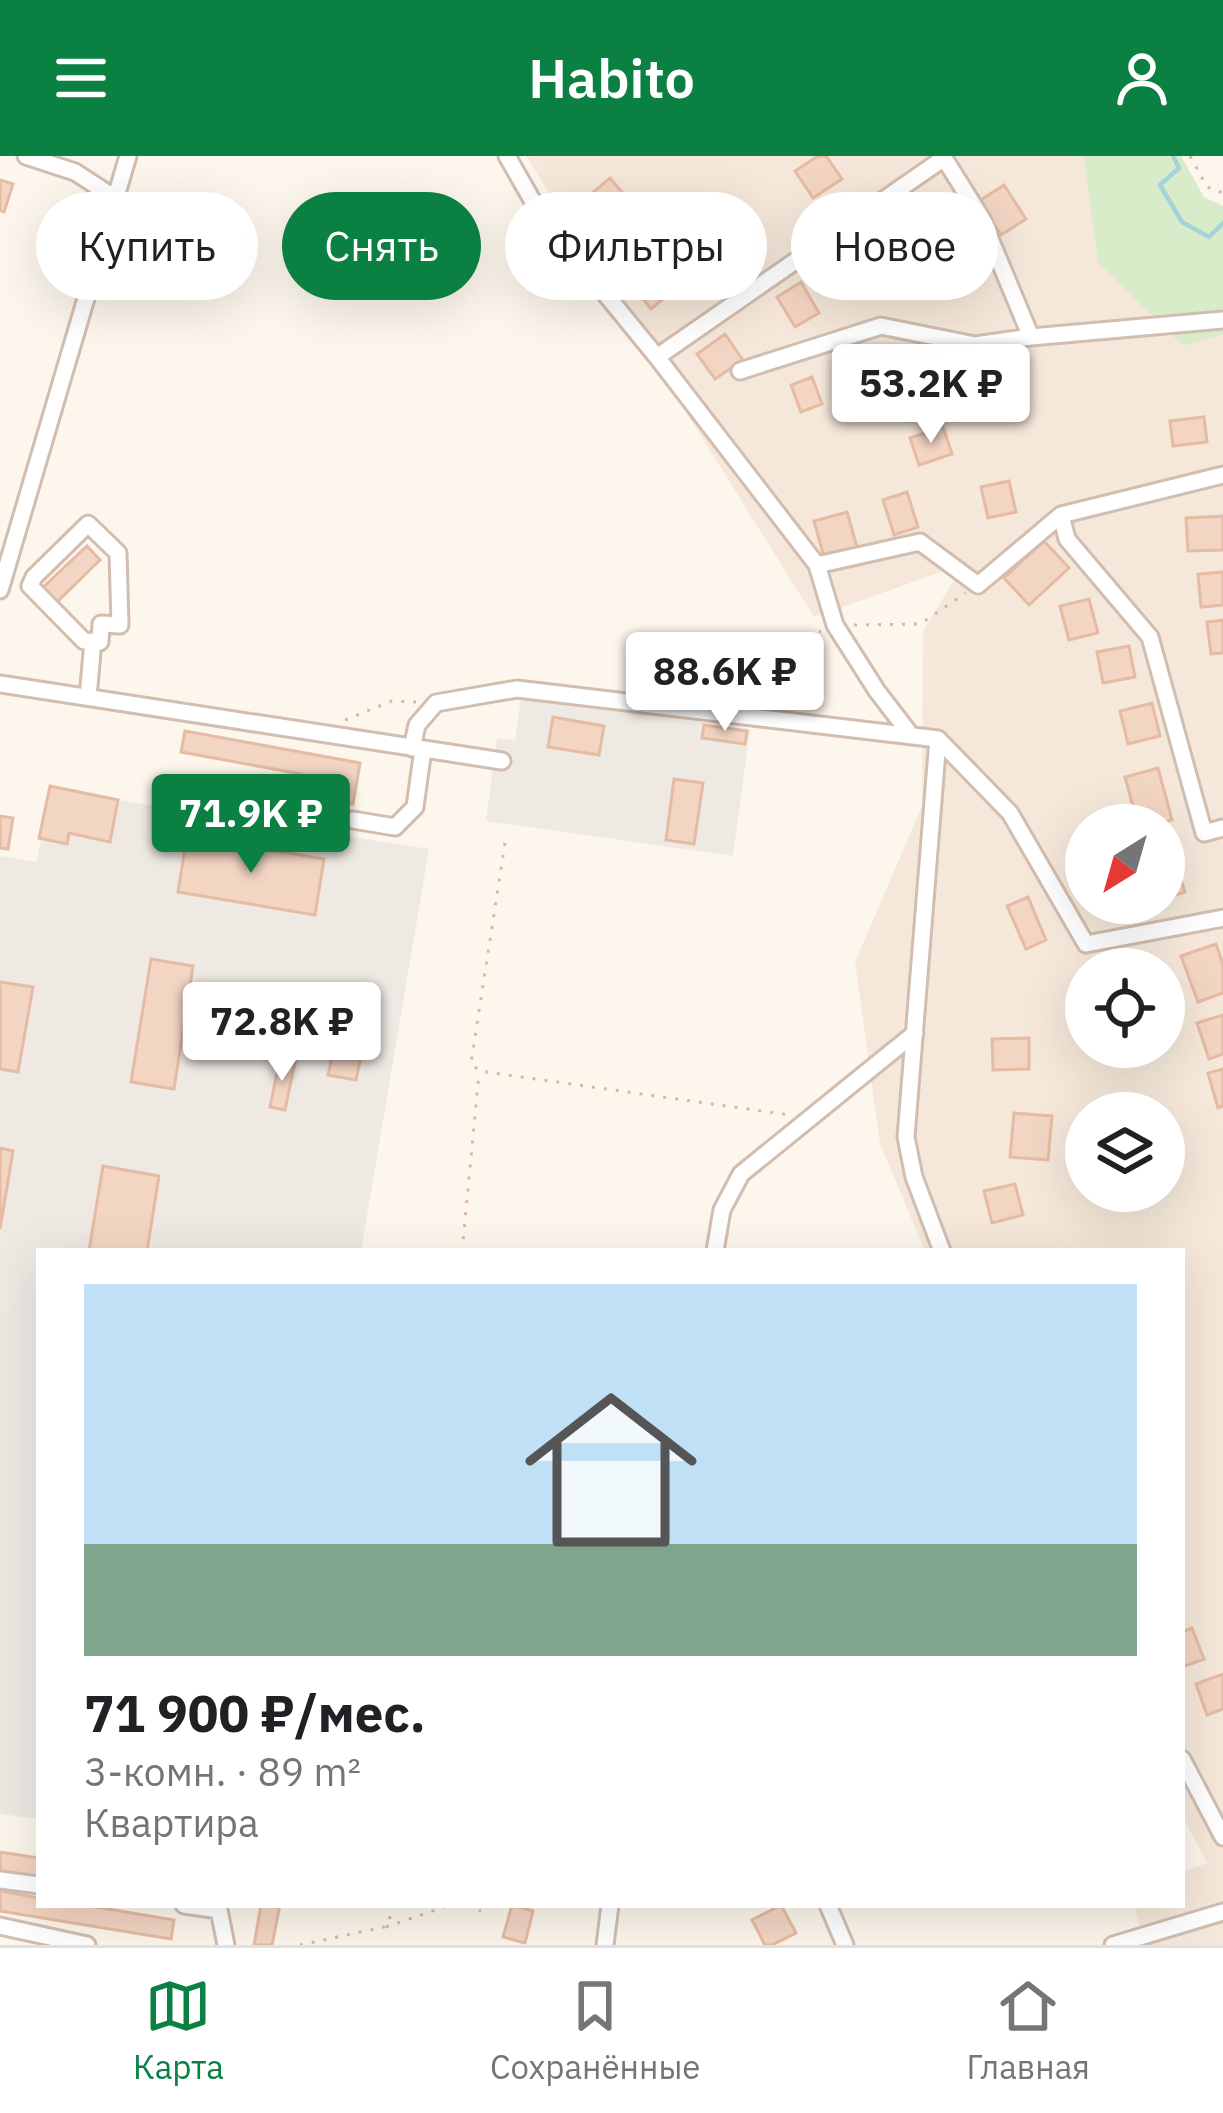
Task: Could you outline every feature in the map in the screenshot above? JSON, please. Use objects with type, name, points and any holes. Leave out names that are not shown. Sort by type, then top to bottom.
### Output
[{"type":"street","points":[[26,156],[75,172],[106,192]]},
{"type":"street","points":[[117,192],[128,156]]},
{"type":"street","points":[[508,156],[540,214],[817,565],[835,625],[910,734]]},
{"type":"street","points":[[657,357],[944,158],[981,217],[1031,338]]},
{"type":"street","points":[[0,590],[85,300]]},
{"type":"street","points":[[740,371],[881,326],[975,345],[1223,320]]},
{"type":"street","points":[[817,565],[920,542],[978,585],[1061,515],[1223,476]]},
{"type":"street","points":[[1061,515],[1066,538],[1150,637],[1204,833],[1223,828]]},
{"type":"street","points":[[88,524],[118,553],[120,625],[101,625],[100,642],[84,641],[30,586],[34,577],[88,524]]},
{"type":"street","points":[[7,568],[34,577]]},
{"type":"street","points":[[88,698],[93,641]]},
{"type":"street","points":[[0,684],[502,761]]},
{"type":"street","points":[[353,820],[395,827],[415,807],[417,725],[436,703],[517,689],[628,701],[938,740],[1010,813],[1086,944],[1223,918]]},
{"type":"street","points":[[938,740],[906,1137],[914,1177],[941,1248]]},
{"type":"street","points":[[716,1248],[722,1210],[741,1174],[915,1034]]},
{"type":"street","points":[[1185,1766],[1223,1838]]},
{"type":"street","points":[[0,1880],[36,1885]]},
{"type":"street","points":[[205,1908],[219,1910],[226,1945]]},
{"type":"street","points":[[605,1945],[610,1908]]},
{"type":"street","points":[[829,1908],[845,1945]]},
{"type":"street","points":[[1113,1945],[1223,1912]]},
{"type":"street","points":[[0,1926],[87,1945]]},
{"type":"path","points":[[1190,156],[1207,187],[1223,193]]},
{"type":"path","points":[[628,701],[684,670],[739,667],[835,625],[920,624],[978,585]]},
{"type":"path","points":[[345,720],[392,701],[436,703]]},
{"type":"path","points":[[505,844],[471,1063],[479,1071],[810,1118]]},
{"type":"path","points":[[462,1248],[479,1071]]},
{"type":"path","points":[[384,1928],[390,1920],[388,1908]]},
{"type":"path","points":[[300,1945],[384,1928],[441,1908]]},
{"type":"path","points":[[474,1908],[481,1911]]},
{"type":"shaded area","points":[[526,156],[1116,156],[1223,314],[1223,1945],[1144,1945],[1135,1908],[1185,1908],[1185,1871],[1207,1863],[1185,1821],[1185,1248],[924,1248],[880,1144],[855,962],[922,806],[923,631],[964,564],[814,617],[616,300],[767,300],[767,192],[548,192]]},
{"type":"shaded area","points":[[521,697],[750,729],[733,856],[486,821],[497,738],[515,740]]},
{"type":"shaded area","points":[[50,786],[429,849],[362,1248],[36,1248],[36,1819],[0,1814],[0,856],[37,862]]},
{"type":"green space","points":[[1084,156],[1181,156],[1204,197],[1223,206],[1223,334],[1183,346],[1098,262]]},
{"type":"building","points":[[826,156],[842,179],[822,192],[809,192],[795,171]]},
{"type":"building","points":[[610,178],[622,192],[593,192]]},
{"type":"building","points":[[0,180],[13,184],[4,212],[0,210]]},
{"type":"building","points":[[1004,185],[1026,219],[1001,235],[998,192],[993,192]]},
{"type":"building","points":[[791,288],[791,300],[811,300],[819,313],[795,327],[777,297]]},
{"type":"building","points":[[725,334],[743,360],[715,379],[697,354]]},
{"type":"building","points":[[812,377],[822,404],[801,412],[791,385]]},
{"type":"building","points":[[1204,417],[1207,442],[1173,446],[1170,421]]},
{"type":"building","points":[[943,427],[952,454],[919,465],[910,438]]},
{"type":"building","points":[[1009,481],[1016,512],[988,518],[981,487]]},
{"type":"building","points":[[907,492],[918,527],[894,535],[883,500]]},
{"type":"building","points":[[847,512],[857,547],[824,557],[814,521]]},
{"type":"building","points":[[1223,516],[1223,550],[1188,551],[1186,518]]},
{"type":"building","points":[[1044,541],[1069,568],[1029,605],[1004,578]]},
{"type":"building","points":[[87,546],[100,560],[52,607],[38,592]]},
{"type":"building","points":[[1223,572],[1223,605],[1201,607],[1198,574]]},
{"type":"building","points":[[1089,599],[1098,633],[1069,640],[1060,606]]},
{"type":"building","points":[[1223,620],[1223,653],[1211,654],[1207,622]]},
{"type":"building","points":[[1129,646],[1135,677],[1103,683],[1097,652]]},
{"type":"building","points":[[1152,703],[1160,736],[1128,744],[1120,711]]},
{"type":"building","points":[[553,717],[604,726],[599,755],[548,747]]},
{"type":"building","points":[[704,725],[747,731],[745,744],[702,738]]},
{"type":"building","points":[[185,731],[360,763],[353,804],[310,796],[307,809],[296,807],[301,774],[181,752]]},
{"type":"building","points":[[1158,768],[1168,804],[1132,804],[1125,777]]},
{"type":"building","points":[[674,779],[703,783],[694,844],[666,840]]},
{"type":"building","points":[[50,786],[118,800],[110,842],[69,833],[67,844],[39,838]]},
{"type":"building","points":[[0,816],[13,818],[8,849],[0,848]]},
{"type":"building","points":[[187,836],[324,859],[315,915],[178,892]]},
{"type":"building","points":[[1028,897],[1046,940],[1026,949],[1007,906]]},
{"type":"building","points":[[1216,944],[1223,964],[1223,993],[1198,1002],[1185,955]]},
{"type":"building","points":[[151,959],[193,966],[174,1089],[131,1082]]},
{"type":"building","points":[[0,982],[33,987],[18,1072],[0,1069]]},
{"type":"building","points":[[1223,1015],[1223,1054],[1209,1059],[1197,1023]]},
{"type":"building","points":[[338,1028],[366,1033],[356,1080],[328,1075]]},
{"type":"building","points":[[1029,1038],[1029,1069],[993,1070],[992,1039]]},
{"type":"building","points":[[280,1058],[295,1062],[285,1110],[270,1107]]},
{"type":"building","points":[[1223,1069],[1223,1106],[1218,1108],[1208,1073]]},
{"type":"building","points":[[1014,1113],[1052,1116],[1048,1160],[1010,1157]]},
{"type":"building","points":[[0,1148],[13,1151],[0,1229]]},
{"type":"building","points":[[103,1166],[159,1176],[147,1248],[89,1248]]},
{"type":"building","points":[[1015,1184],[1023,1215],[992,1223],[984,1191]]},
{"type":"building","points":[[1192,1628],[1204,1659],[1185,1666],[1185,1631]]},
{"type":"building","points":[[1223,1674],[1223,1709],[1207,1715],[1196,1684]]},
{"type":"building","points":[[0,1852],[36,1858],[36,1878],[0,1872]]},
{"type":"building","points":[[0,1891],[36,1897],[36,1908],[102,1908],[174,1920],[171,1939],[0,1911]]},
{"type":"building","points":[[260,1908],[279,1908],[272,1945],[254,1945]]},
{"type":"building","points":[[511,1908],[533,1911],[525,1943],[503,1937]]},
{"type":"building","points":[[783,1908],[796,1933],[765,1945],[752,1920]]},
{"type":"waterway","points":[[1173,156],[1179,168],[1160,185],[1182,222],[1209,237],[1223,223]]}]
